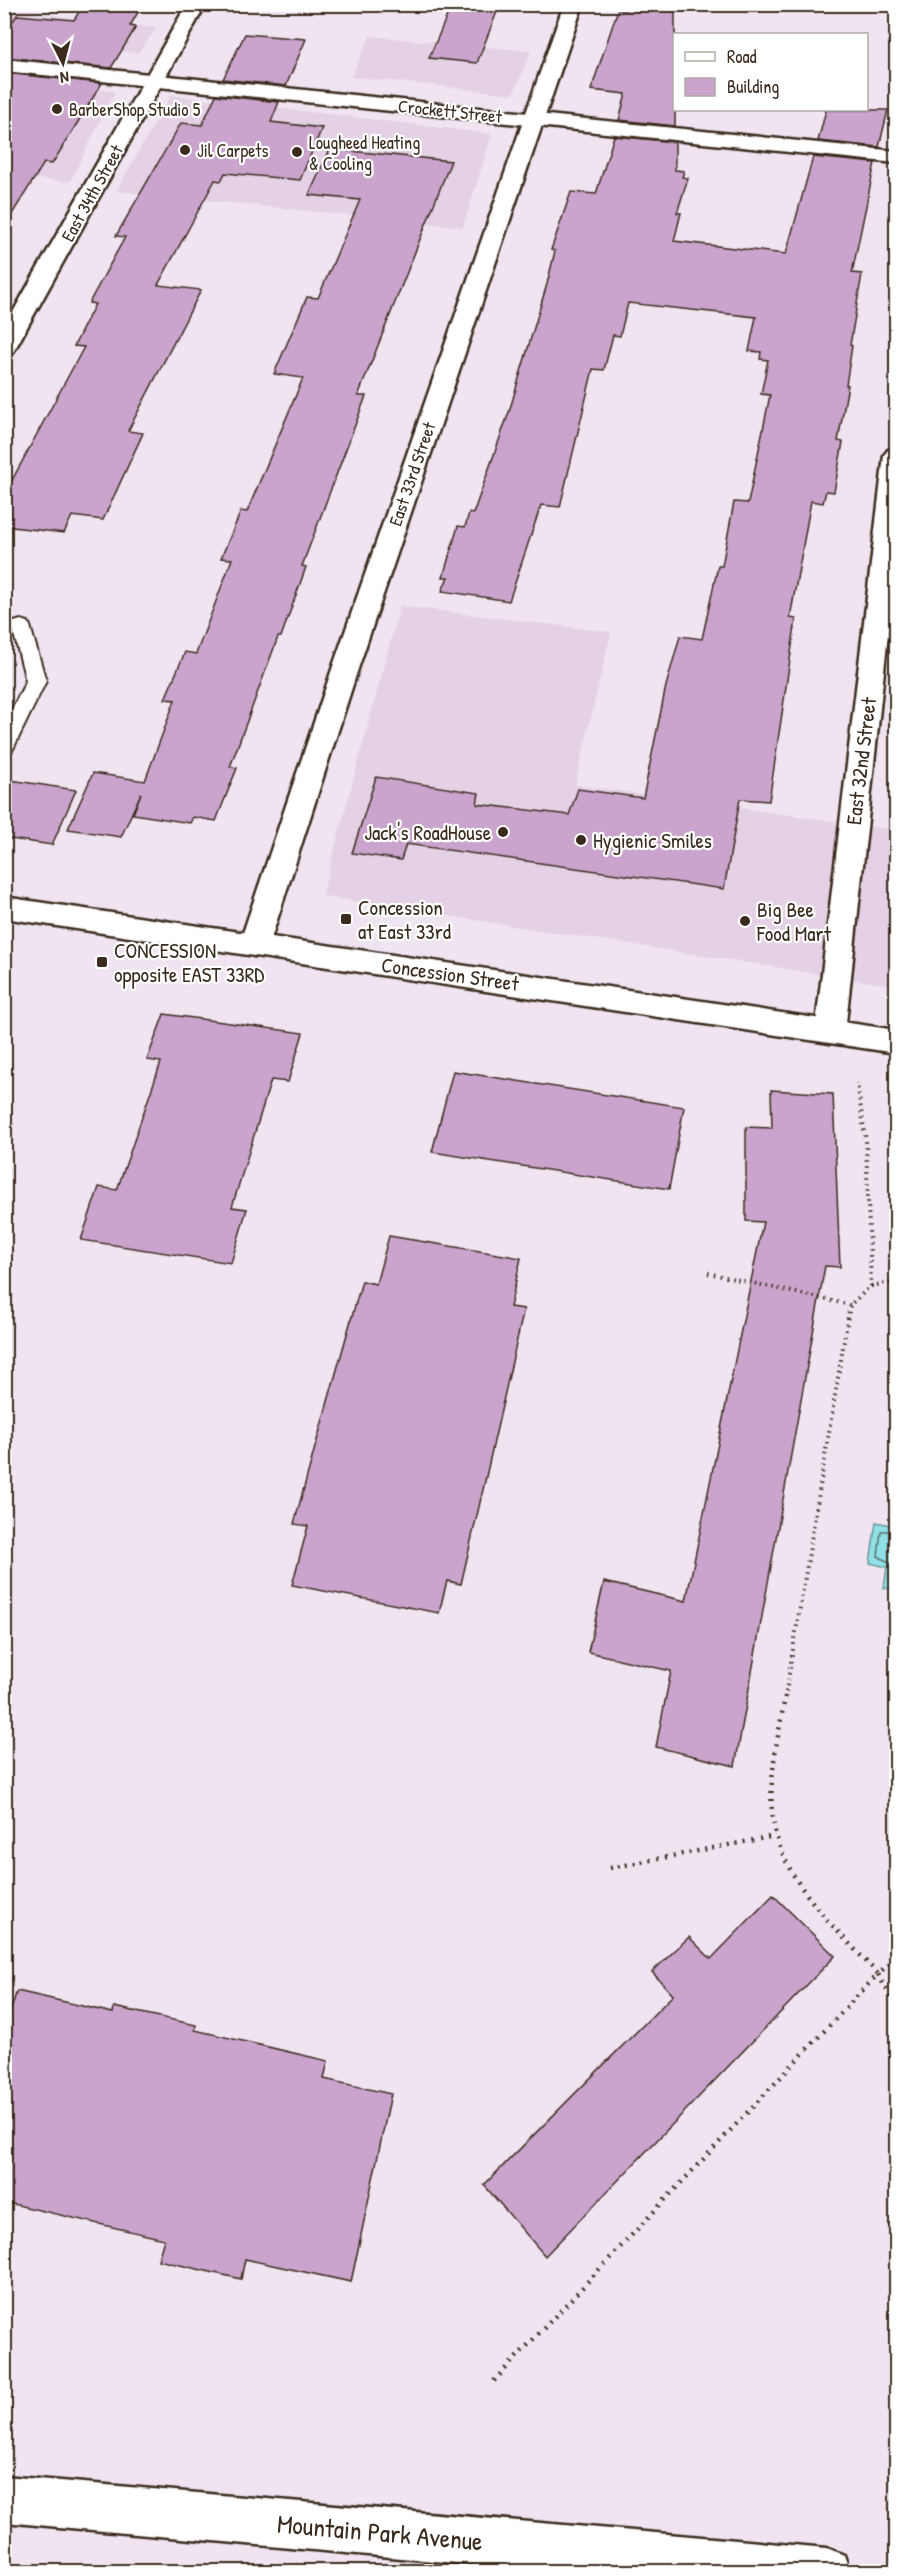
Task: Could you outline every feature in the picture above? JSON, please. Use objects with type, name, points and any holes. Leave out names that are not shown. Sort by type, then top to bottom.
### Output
[{"type":"street","name":"East 34th Street","points":[[4,350],[197,4]]},
{"type":"street","name":"East 33rd Street","points":[[254,945],[344,672],[574,4]]},
{"type":"street","name":"Crockett Street","points":[[4,65],[897,157]]},
{"type":"street","name":"East 32nd Street","points":[[830,1032],[897,455]]},
{"type":"street","name":"Concession Street","points":[[4,907],[897,1042]]},
{"type":"street","name":"Mountain Park Avenue","points":[[4,2499],[827,2571]]},
{"type":"lane","points":[[4,747],[36,681],[21,626]]},
{"type":"path","points":[[857,1083],[866,1142],[871,1286]]},
{"type":"path","points":[[708,1273],[850,1305]]},
{"type":"path","points":[[897,1282],[871,1286],[850,1305],[773,1770],[770,1801],[775,1836],[803,1888],[878,1974],[897,2007]]},
{"type":"path","points":[[610,1868],[775,1836]]},
{"type":"path","points":[[494,2381],[878,1974],[897,1957]]},
{"type":"path","points":[[4,2562],[38,2571]]},
{"type":"shaded area","points":[[4,5],[8,5],[6,10],[157,28],[138,53],[5,41]]},
{"type":"shaded area","points":[[370,36],[531,51],[513,94],[351,77]]},
{"type":"shaded area","points":[[4,79],[115,91],[70,182],[5,176]]},
{"type":"shaded area","points":[[171,95],[492,134],[463,227],[116,191]]},
{"type":"shaded area","points":[[400,606],[611,632],[575,785],[896,830],[896,986],[322,896]]},
{"type":"water","points":[[896,1512],[896,1590],[884,1588],[887,1567],[870,1563],[876,1522],[895,1526]]},
{"type":"building","points":[[84,4],[141,7],[130,26],[136,27],[111,68],[4,57],[4,34],[17,15],[74,20]]},
{"type":"building","points":[[452,4],[500,4],[477,63],[429,58]]},
{"type":"building","points":[[627,4],[675,4],[673,111],[675,111],[675,126],[619,120],[626,94],[591,90],[618,9],[625,10]]},
{"type":"building","points":[[245,34],[306,39],[286,86],[223,79]]},
{"type":"building","points":[[4,73],[102,83],[52,164],[44,163],[4,227]]},
{"type":"building","points":[[216,95],[279,102],[271,122],[322,128],[300,180],[225,173],[221,181],[215,180],[158,285],[201,290],[128,431],[143,433],[103,520],[72,516],[64,533],[4,526],[4,495],[84,347],[74,346],[95,304],[89,303],[125,237],[116,236],[181,123],[202,125]]},
{"type":"building","points":[[888,110],[879,147],[818,141],[826,111]]},
{"type":"building","points":[[614,136],[675,142],[675,170],[684,171],[682,177],[688,178],[677,213],[681,213],[674,241],[786,254],[813,157],[875,163],[852,273],[862,274],[850,345],[852,346],[846,385],[848,385],[838,441],[843,442],[834,492],[826,491],[823,503],[811,501],[790,618],[796,619],[769,801],[740,799],[724,889],[406,844],[401,860],[352,853],[376,777],[479,793],[477,804],[569,815],[578,789],[643,798],[666,686],[680,636],[702,639],[718,566],[722,566],[734,502],[748,503],[770,395],[761,394],[768,360],[760,359],[761,352],[749,351],[756,317],[628,303],[620,336],[613,335],[604,370],[593,369],[560,507],[541,505],[509,601],[442,591],[448,577],[443,577],[458,526],[465,527],[469,513],[473,514],[509,412],[547,284],[555,251],[551,250],[571,192],[596,194]]},
{"type":"building","points":[[330,149],[451,161],[358,396],[366,396],[302,566],[306,567],[281,637],[278,637],[230,767],[237,768],[216,821],[193,817],[190,823],[133,814],[141,793],[121,837],[68,829],[93,773],[145,781],[175,700],[165,699],[185,652],[196,654],[232,559],[221,558],[241,511],[247,512],[303,378],[274,374],[307,297],[318,298],[360,200],[309,195]]},
{"type":"building","points":[[4,779],[76,790],[52,845],[4,838]]},
{"type":"building","points":[[164,1014],[303,1033],[288,1082],[271,1080],[232,1207],[247,1209],[231,1263],[81,1240],[99,1187],[117,1190],[161,1062],[147,1060]]},
{"type":"building","points":[[453,1071],[684,1107],[669,1189],[432,1152]]},
{"type":"building","points":[[771,1090],[833,1094],[840,1267],[825,1266],[735,1766],[656,1747],[671,1671],[588,1652],[604,1582],[686,1601],[763,1222],[746,1221],[746,1127],[772,1128]]},
{"type":"building","points":[[389,1236],[521,1258],[510,1307],[524,1309],[485,1481],[461,1584],[447,1581],[439,1613],[292,1585],[308,1526],[294,1524],[314,1451],[362,1281],[376,1284]]},
{"type":"building","points":[[773,1895],[835,1956],[545,2256],[484,2185],[673,1995],[652,1972],[689,1937],[711,1959]]},
{"type":"building","points":[[17,1991],[113,2013],[114,2007],[196,2025],[195,2030],[328,2061],[324,2079],[391,2094],[351,2282],[245,2259],[241,2279],[158,2260],[164,2239],[4,2202],[4,2029]]},
{"type":"place","name":"BarberShop Studio 5","points":[[57,109]]},
{"type":"place","name":"Jil Carpets","points":[[185,150]]},
{"type":"place","name":"Lougheed Heating & Cooling","points":[[297,152]]},
{"type":"place","name":"Jack's RoadHouse","points":[[503,832]]},
{"type":"place","name":"Hygienic Smiles","points":[[581,840]]},
{"type":"place","name":"Concession at East 33rd","points":[[346,919]]},
{"type":"place","name":"Big Bee Food Mart","points":[[745,921]]},
{"type":"place","name":"CONCESSION opposite EAST 33RD","points":[[102,962]]}]
